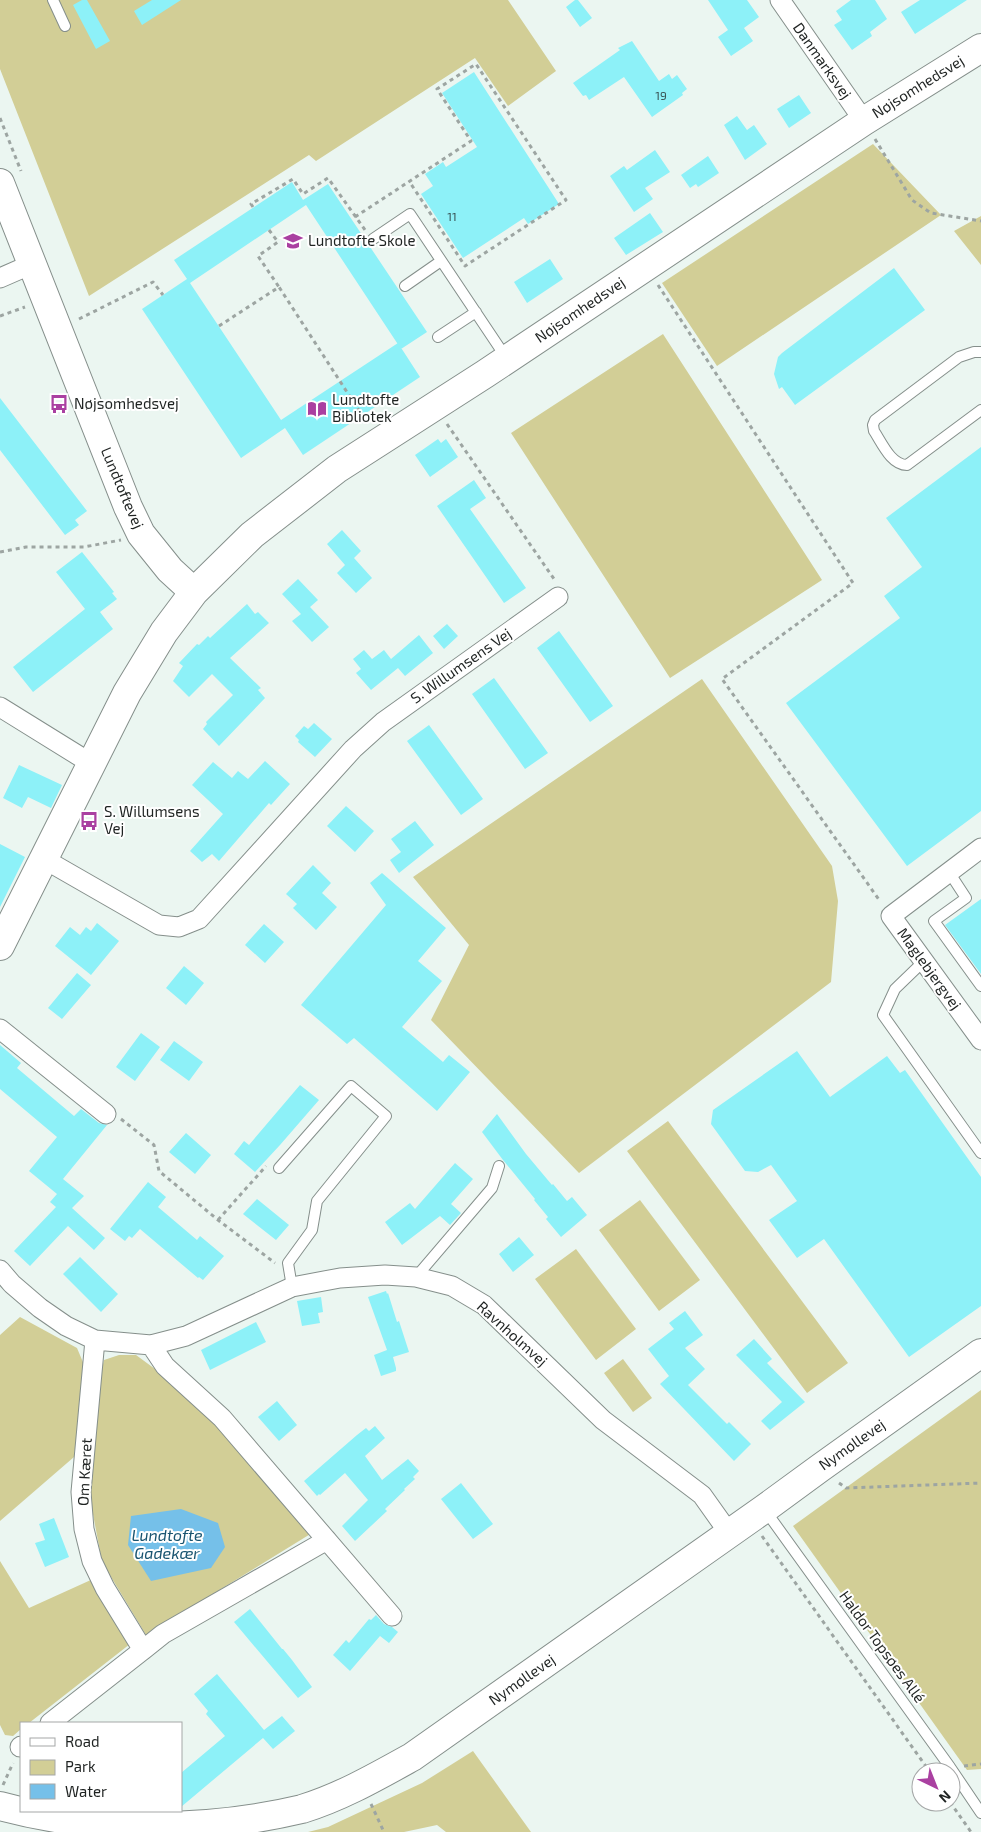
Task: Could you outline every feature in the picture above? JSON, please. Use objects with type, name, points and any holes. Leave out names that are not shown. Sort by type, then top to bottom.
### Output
[{"type":"street","name":"Danmarksvej","points":[[780,0],[864,122]]},
{"type":"street","name":"Nøjsomhedsvej","points":[[194,592],[252,535],[337,469],[435,407],[864,122],[981,48]]},
{"type":"street","name":"Lundtoftevej","points":[[0,183],[116,478],[141,534],[170,570],[194,592]]},
{"type":"street","points":[[0,278],[32,264]]},
{"type":"street","points":[[0,946],[143,665],[164,632],[194,592]]},
{"type":"street","name":"S. Willumsens Vej","points":[[44,859],[159,925],[179,927],[199,918],[353,750],[383,722],[558,597]]},
{"type":"street","points":[[0,707],[92,764]]},
{"type":"street","name":"Maglebjergvej","points":[[981,848],[891,916],[981,1040]]},
{"type":"street","points":[[0,1029],[106,1114]]},
{"type":"street","name":"Ravnholmvej","points":[[0,1270],[12,1284],[40,1308],[66,1326],[95,1340],[151,1345],[186,1336],[292,1287],[340,1278],[385,1275],[416,1277],[452,1286],[484,1305],[603,1420],[702,1495],[748,1521]]},
{"type":"street","name":"Om Kæret","points":[[95,1340],[81,1492],[84,1528],[92,1560],[105,1588],[143,1650]]},
{"type":"street","points":[[151,1345],[165,1366],[222,1418],[392,1616]]},
{"type":"street","name":"Nymøllevej","points":[[21,1812],[68,1825],[132,1831],[185,1830],[252,1823],[302,1809],[361,1786],[412,1757],[748,1521],[981,1354]]},
{"type":"street","points":[[51,1722],[163,1634],[327,1540]]},
{"type":"street","name":"Nymøllevej","points":[[0,1806],[20,1812]]},
{"type":"lane","points":[[53,0],[65,26]]},
{"type":"lane","points":[[372,239],[410,214],[507,359]]},
{"type":"lane","points":[[405,286],[442,261]]},
{"type":"lane","points":[[438,337],[476,312]]},
{"type":"lane","points":[[981,352],[974,352],[959,357],[876,420],[873,425],[874,431],[894,460],[900,465],[907,465],[981,410]]},
{"type":"lane","points":[[949,872],[966,898],[934,921],[981,986]]},
{"type":"lane","points":[[924,961],[895,988],[883,1015],[981,1153]]},
{"type":"lane","points":[[278,1168],[351,1086],[386,1116],[316,1201],[312,1230],[288,1263],[292,1287]]},
{"type":"lane","points":[[416,1277],[492,1188],[499,1166]]},
{"type":"lane","name":"Haldor Topsøes Allé","points":[[748,1521],[978,1802],[981,1813]]},
{"type":"path","points":[[355,218],[409,182],[472,141],[437,89],[476,64],[566,200],[465,266],[409,182]]},
{"type":"path","points":[[864,122],[912,200],[931,213],[981,221]]},
{"type":"path","points":[[254,207],[251,204],[293,179],[303,194],[328,178],[355,218],[372,239]]},
{"type":"path","points":[[269,230],[278,242],[258,256],[379,443]]},
{"type":"path","points":[[646,266],[853,583],[722,679],[891,916]]},
{"type":"path","points":[[59,329],[153,282],[162,295]]},
{"type":"path","points":[[219,326],[279,287]]},
{"type":"path","points":[[435,407],[560,588],[558,597]]},
{"type":"path","points":[[0,552],[26,547],[84,547],[141,534]]},
{"type":"path","points":[[106,1114],[110,1118],[119,1117],[154,1145],[159,1171],[218,1220],[280,1267],[288,1263]]},
{"type":"path","points":[[820,1468],[846,1488],[981,1483]]},
{"type":"path","points":[[748,1521],[923,1762]]},
{"type":"path","points":[[0,1792],[20,1748]]},
{"type":"path","points":[[361,1786],[379,1817],[384,1832]]},
{"type":"path","points":[[957,1812],[971,1832]]},
{"type":"green space","points":[[0,0],[508,0],[556,71],[508,106],[475,58],[316,161],[309,155],[89,296],[0,69]]},
{"type":"green space","points":[[873,144],[941,215],[717,366],[662,283]]},
{"type":"green space","points":[[981,216],[981,265],[954,231]]},
{"type":"green space","points":[[663,334],[822,580],[670,678],[511,433]]},
{"type":"green space","points":[[702,679],[832,866],[838,901],[831,982],[579,1173],[431,1020],[469,945],[413,877]]},
{"type":"green space","points":[[668,1121],[848,1363],[807,1393],[627,1151]]},
{"type":"green space","points":[[640,1200],[700,1280],[659,1311],[599,1230]]},
{"type":"green space","points":[[576,1249],[636,1329],[596,1360],[535,1279]]},
{"type":"green space","points":[[20,1317],[77,1348],[85,1367],[74,1457],[0,1521],[0,1335]]},
{"type":"green space","points":[[119,1355],[136,1355],[170,1380],[225,1431],[312,1533],[146,1635],[102,1562],[92,1509],[90,1475],[99,1381],[104,1360]]},
{"type":"green space","points":[[623,1359],[652,1398],[633,1412],[604,1373]]},
{"type":"green space","points":[[981,1390],[981,1769],[967,1770],[793,1526]]},
{"type":"green space","points":[[0,1561],[29,1608],[93,1579],[130,1644],[30,1722],[20,1722],[20,1730],[13,1736],[5,1735],[0,1725]]},
{"type":"green space","points":[[473,1751],[531,1832],[446,1832],[437,1825],[404,1832],[308,1832],[328,1827],[422,1783]]},
{"type":"water","name":"Lundtofte Gadekær","points":[[181,1509],[218,1523],[225,1547],[211,1568],[151,1581],[128,1545],[131,1516]]},
{"type":"building","points":[[82,0],[87,0],[110,41],[96,49],[73,5]]},
{"type":"building","points":[[152,0],[181,0],[142,25],[134,11]]},
{"type":"building","points":[[575,0],[578,0],[592,18],[580,27],[566,7]]},
{"type":"building","points":[[708,0],[747,0],[759,17],[744,28],[753,41],[731,56],[718,37],[728,30]]},
{"type":"building","points":[[851,0],[875,0],[887,19],[870,32],[872,36],[852,50],[834,25],[842,20],[836,11]]},
{"type":"building","points":[[920,0],[967,0],[915,34],[901,12]]},
{"type":"building","points":[[632,41],[659,81],[669,74],[672,79],[677,75],[687,89],[682,93],[683,95],[652,117],[624,77],[589,100],[586,95],[583,96],[573,83],[620,50],[618,48]]},
{"type":"building","points":[[474,72],[559,204],[528,224],[524,218],[463,258],[421,194],[433,186],[425,174],[443,162],[446,167],[477,147],[442,93]]},
{"type":"building","points":[[799,95],[811,113],[789,128],[777,109]]},
{"type":"building","points":[[737,116],[747,130],[754,125],[767,144],[745,160],[724,125]]},
{"type":"building","points":[[655,150],[670,172],[645,188],[653,199],[634,212],[610,176],[624,166],[627,170]]},
{"type":"building","points":[[708,156],[719,173],[698,187],[696,184],[690,188],[681,175]]},
{"type":"building","points":[[292,182],[303,200],[328,184],[427,332],[402,349],[420,377],[303,455],[285,428],[241,458],[142,309],[187,279],[174,260]],"holes":[[[306,205],[397,343],[281,420],[190,283]]]},
{"type":"building","points":[[650,213],[663,232],[626,255],[614,238]]},
{"type":"building","points":[[550,259],[563,279],[527,303],[514,282]]},
{"type":"building","points":[[894,268],[925,310],[795,405],[782,387],[779,389],[774,374],[778,357]]},
{"type":"building","points":[[0,398],[87,511],[75,520],[79,525],[65,535],[0,450]]},
{"type":"building","points":[[438,439],[441,443],[446,439],[458,457],[430,477],[415,455]]},
{"type":"building","points":[[981,447],[981,811],[907,866],[786,703],[900,618],[884,596],[922,567],[886,518]]},
{"type":"building","points":[[474,480],[486,498],[470,509],[526,588],[504,603],[437,506]]},
{"type":"building","points":[[342,530],[361,551],[354,558],[372,578],[356,593],[337,573],[345,565],[327,544]]},
{"type":"building","points":[[82,552],[114,592],[112,593],[117,599],[100,612],[113,629],[33,692],[13,667],[85,609],[56,572]]},
{"type":"building","points":[[298,579],[318,600],[310,607],[329,627],[312,642],[292,621],[301,614],[282,594]]},
{"type":"building","points":[[247,604],[255,614],[258,612],[269,623],[230,658],[261,688],[258,690],[265,698],[219,746],[203,729],[207,724],[206,722],[233,695],[212,674],[189,697],[173,681],[183,666],[179,663],[197,644],[199,645],[208,636],[210,638]]},
{"type":"building","points":[[447,624],[458,636],[444,649],[433,636]]},
{"type":"building","points":[[559,631],[613,706],[590,722],[537,648]]},
{"type":"building","points":[[419,635],[433,653],[405,676],[398,668],[371,690],[356,673],[361,669],[353,659],[364,650],[372,659],[384,650],[391,659]]},
{"type":"building","points":[[494,678],[548,753],[525,769],[472,694]]},
{"type":"building","points":[[314,723],[332,739],[315,757],[298,742],[299,740],[295,736],[304,726],[308,729]]},
{"type":"building","points":[[429,725],[483,799],[461,815],[407,741]]},
{"type":"building","points":[[265,761],[290,784],[271,805],[269,803],[219,861],[212,854],[202,862],[190,851],[223,814],[192,785],[213,762],[232,778],[238,771],[248,779]]},
{"type":"building","points":[[19,765],[62,785],[51,808],[28,797],[22,808],[3,798]]},
{"type":"building","points":[[346,806],[374,831],[355,852],[327,826]]},
{"type":"building","points":[[415,821],[434,845],[399,873],[390,860],[401,852],[391,839]]},
{"type":"building","points":[[0,844],[25,857],[0,907]]},
{"type":"building","points":[[313,865],[331,883],[322,893],[337,907],[316,930],[293,908],[297,904],[286,894]]},
{"type":"building","points":[[382,873],[446,928],[418,961],[442,981],[402,1027],[443,1062],[449,1055],[470,1072],[437,1111],[354,1038],[347,1044],[301,1005],[386,905],[370,883]]},
{"type":"building","points":[[981,899],[981,974],[945,925]]},
{"type":"building","points":[[97,923],[119,941],[91,975],[55,946],[70,927],[80,935],[86,927],[91,931]]},
{"type":"building","points":[[264,924],[284,942],[265,963],[245,945]]},
{"type":"building","points":[[184,966],[204,983],[186,1005],[166,988]]},
{"type":"building","points":[[77,973],[91,985],[62,1019],[48,1008]]},
{"type":"building","points":[[141,1033],[160,1047],[135,1081],[116,1067]]},
{"type":"building","points":[[174,1041],[203,1062],[189,1081],[160,1060]]},
{"type":"building","points":[[0,1045],[21,1063],[17,1068],[74,1116],[81,1109],[99,1123],[107,1125],[63,1179],[84,1196],[72,1208],[105,1238],[94,1250],[68,1226],[30,1266],[14,1251],[56,1207],[50,1202],[57,1194],[29,1171],[57,1137],[0,1089]]},
{"type":"building","points":[[797,1051],[830,1097],[887,1056],[900,1073],[905,1070],[981,1177],[981,1306],[909,1357],[824,1239],[797,1258],[769,1220],[797,1201],[771,1165],[758,1172],[745,1171],[711,1124],[713,1110]]},
{"type":"building","points":[[300,1085],[319,1100],[255,1172],[234,1154],[244,1141],[249,1145]]},
{"type":"building","points":[[497,1114],[526,1154],[552,1185],[567,1201],[572,1197],[587,1215],[561,1237],[546,1219],[548,1217],[535,1199],[482,1132]]},
{"type":"building","points":[[186,1133],[211,1155],[195,1174],[169,1152]]},
{"type":"building","points":[[455,1163],[473,1179],[451,1204],[461,1213],[450,1225],[440,1216],[402,1245],[385,1222],[410,1203],[415,1209]]},
{"type":"building","points":[[148,1182],[166,1197],[158,1207],[197,1240],[200,1236],[224,1256],[203,1280],[198,1278],[140,1229],[132,1238],[129,1236],[125,1241],[110,1229]]},
{"type":"building","points":[[257,1199],[289,1225],[276,1240],[243,1214]]},
{"type":"building","points":[[519,1237],[534,1255],[513,1272],[499,1254]]},
{"type":"building","points":[[80,1257],[118,1294],[101,1312],[63,1274]]},
{"type":"building","points":[[386,1291],[397,1322],[399,1321],[409,1352],[393,1357],[396,1371],[381,1376],[374,1355],[387,1350],[368,1297]]},
{"type":"building","points":[[321,1297],[323,1312],[318,1313],[320,1323],[302,1326],[297,1301]]},
{"type":"building","points":[[685,1311],[703,1335],[685,1348],[705,1369],[688,1385],[727,1424],[729,1422],[751,1444],[734,1461],[660,1384],[669,1376],[648,1349],[674,1329],[669,1323]]},
{"type":"building","points":[[256,1322],[266,1342],[210,1370],[201,1350]]},
{"type":"building","points":[[754,1339],[772,1359],[767,1363],[805,1402],[770,1430],[761,1421],[782,1402],[736,1355]]},
{"type":"building","points":[[277,1401],[297,1425],[279,1441],[258,1417]]},
{"type":"building","points":[[375,1426],[385,1438],[365,1456],[382,1480],[408,1459],[419,1471],[413,1477],[415,1479],[385,1509],[387,1511],[355,1541],[342,1526],[368,1500],[345,1473],[317,1496],[304,1481],[366,1428],[369,1431]]},
{"type":"building","points":[[461,1483],[493,1524],[473,1539],[441,1499]]},
{"type":"building","points":[[54,1518],[69,1557],[45,1567],[35,1543],[45,1540],[39,1524]]},
{"type":"building","points":[[250,1609],[312,1687],[298,1698],[234,1622]]},
{"type":"building","points":[[376,1615],[384,1624],[398,1632],[389,1643],[380,1636],[350,1671],[333,1655],[346,1640],[349,1643],[369,1619],[371,1620]]},
{"type":"building","points":[[217,1674],[264,1730],[282,1716],[295,1731],[273,1749],[263,1738],[182,1806],[182,1772],[225,1736],[206,1714],[208,1711],[194,1694]]},
{"type":"place","name":"Lundtofte Skole","points":[[293,241]]},
{"type":"place","name":"Nøjsomhedsvej","points":[[59,404]]},
{"type":"place","name":"Lundtofte Bibliotek","points":[[317,409]]},
{"type":"place","name":"S. Willumsens Vej","points":[[89,821]]}]
